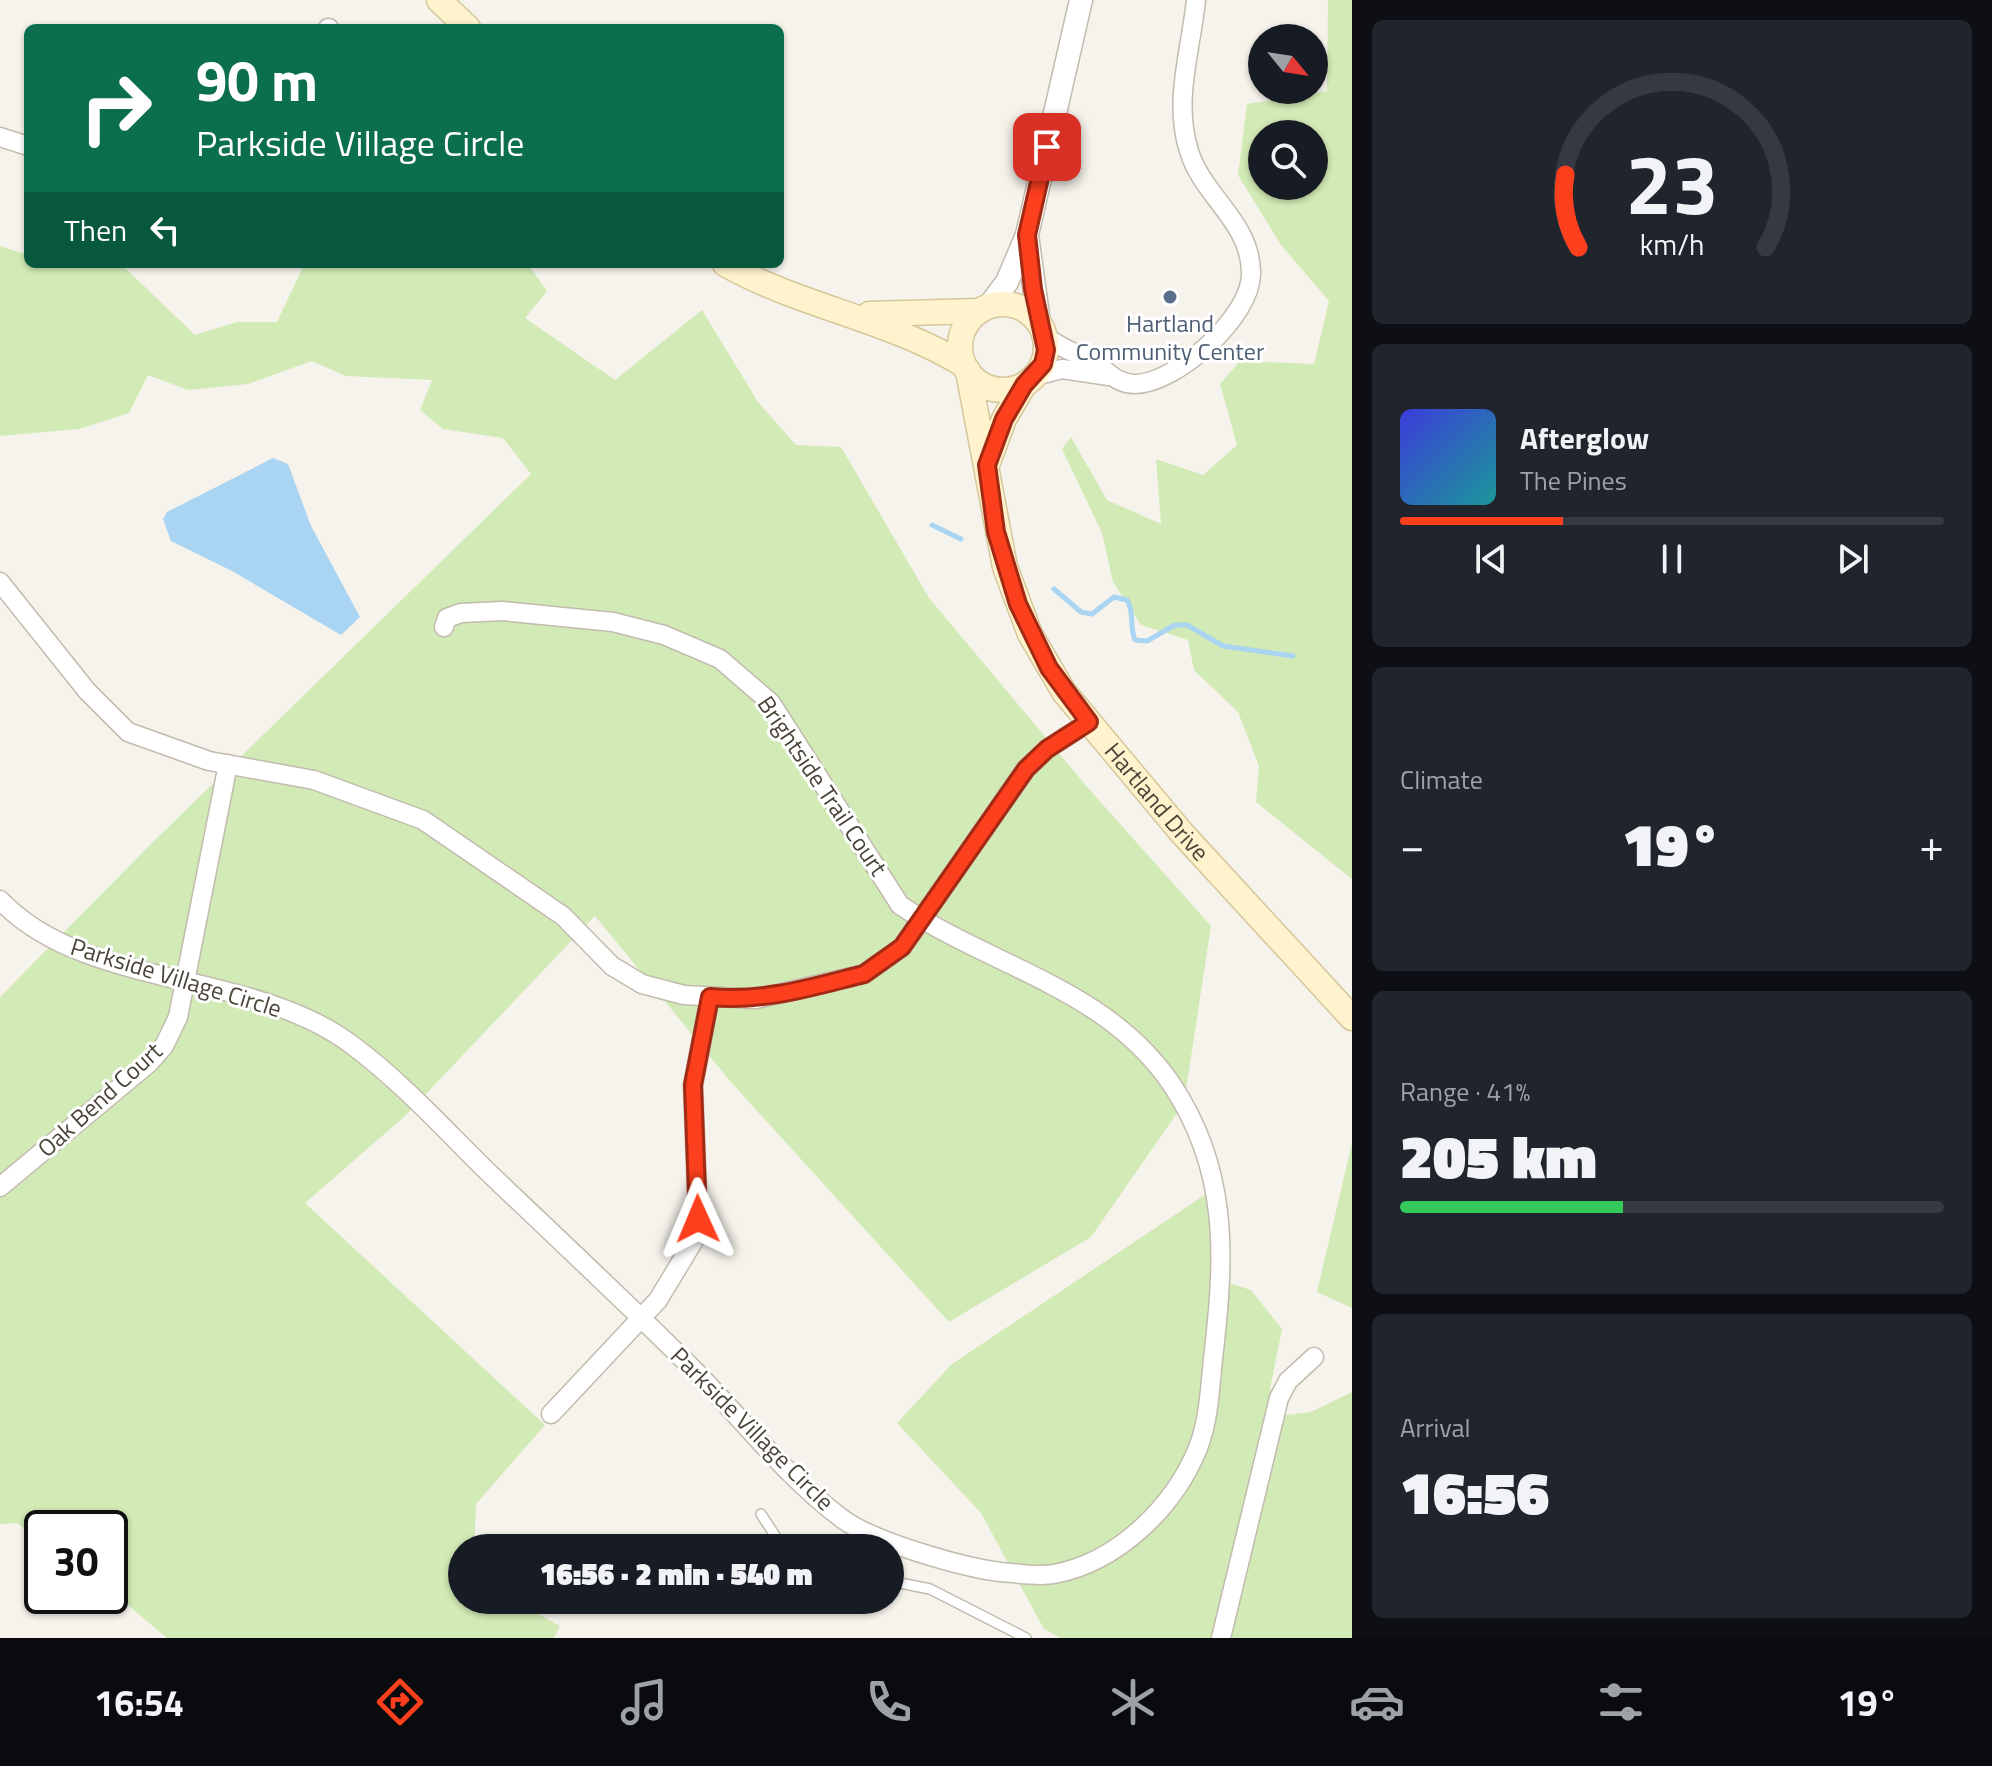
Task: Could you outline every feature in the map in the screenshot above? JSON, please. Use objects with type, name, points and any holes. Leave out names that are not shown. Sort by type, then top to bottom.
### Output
[{"type":"main road","points":[[439,0],[464,24]]},
{"type":"main road","points":[[733,268],[789,295],[859,315],[915,337],[966,368],[983,385],[996,390],[1029,380]]},
{"type":"main road","points":[[859,315],[1017,306],[1042,330]]},
{"type":"main road","name":"Hartland Drive","points":[[984,309],[967,324],[961,337],[966,368],[987,465],[996,532],[1018,604],[1049,668],[1089,722],[1181,832],[1352,1018]]},
{"type":"main road","name":"Hartland Drive","points":[[987,465],[1004,419],[1043,364],[1042,330]]},
{"type":"street","name":"Hartland Drive","points":[[984,309],[1007,282],[1027,235],[1081,0]]},
{"type":"street","points":[[1029,380],[1062,369],[1137,384],[1161,377],[1226,330],[1248,292],[1251,274],[1240,227],[1201,179],[1181,122],[1196,0]]},
{"type":"street","points":[[0,137],[24,145]]},
{"type":"street","name":"Hartland Drive","points":[[1027,235],[1042,330]]},
{"type":"street","points":[[1042,330],[1068,352],[1097,363],[1109,376]]},
{"type":"street","points":[[0,582],[87,691],[128,732],[228,764],[314,780],[423,820],[563,916],[612,966],[642,984],[710,997],[756,999],[864,974],[902,947],[1026,769],[1047,749],[1089,722]]},
{"type":"street","name":"Brightside Trail Court","points":[[444,627],[447,618],[461,613],[502,611],[575,617],[664,635],[720,659],[746,677],[771,703],[900,905],[921,919]]},
{"type":"street","name":"Oak Bend Court","points":[[0,1187],[159,1053],[178,1017],[228,764]]},
{"type":"street","name":"Parkside Village Circle","points":[[0,900],[45,937],[271,1005],[349,1042],[640,1319],[806,1488],[846,1522],[893,1545],[996,1571],[1048,1576],[1097,1561],[1130,1537],[1168,1500],[1185,1474],[1204,1426],[1219,1316],[1220,1231],[1210,1159],[1196,1124],[1151,1057],[1101,1012],[1016,965],[921,919]]},
{"type":"street","points":[[551,1414],[664,1292],[696,1230],[693,1085],[710,997]]},
{"type":"street","points":[[1221,1638],[1279,1398],[1296,1372],[1314,1357]]},
{"type":"lane","points":[[761,1514],[774,1534]]},
{"type":"lane","points":[[904,1584],[930,1589],[1026,1638]]},
{"type":"green space","points":[[1328,0],[1352,0],[1352,879],[1256,802],[1259,766],[1238,712],[1194,670],[1188,640],[1141,625],[1113,582],[1102,533],[1062,449],[1071,437],[1107,500],[1161,524],[1156,459],[1203,475],[1237,445],[1220,384],[1240,361],[1314,364],[1329,301],[1281,245],[1253,200],[1328,200],[1328,120],[1248,120],[1248,191],[1238,175],[1247,104],[1328,104]]},
{"type":"green space","points":[[0,246],[24,254],[24,268],[125,268],[195,335],[237,322],[277,322],[303,268],[531,268],[547,291],[525,318],[615,380],[702,310],[758,402],[796,445],[841,447],[929,598],[1088,788],[1211,926],[1184,1103],[1091,1237],[949,1322],[730,1081],[595,916],[405,1116],[305,1203],[545,1425],[476,1504],[475,1534],[448,1534],[448,1614],[538,1614],[560,1626],[554,1638],[167,1638],[128,1605],[128,1510],[24,1510],[24,1528],[17,1523],[0,1524],[0,997],[151,844],[531,474],[503,438],[443,429],[420,410],[432,380],[346,376],[312,361],[248,384],[188,390],[148,375],[129,413],[79,429],[0,436]]},
{"type":"green space","points":[[1352,1143],[1352,1308],[1317,1292]]},
{"type":"green space","points":[[1209,1192],[1213,1278],[1251,1290],[1282,1329],[1270,1389],[1286,1415],[1311,1412],[1352,1392],[1352,1638],[1060,1638],[1044,1629],[981,1513],[897,1423],[952,1364]]},
{"type":"water","points":[[273,458],[288,464],[311,526],[360,617],[341,635],[232,571],[171,541],[163,519],[167,512]]},
{"type":"waterway","points":[[932,525],[961,539]]},
{"type":"waterway","points":[[1054,589],[1081,612],[1092,614],[1114,597],[1127,600],[1135,640],[1147,641],[1175,625],[1187,625],[1223,646],[1293,656]]},
{"type":"place","name":"Hartland Community Center","points":[[1170,297]]},
{"type":"route","points":[[698,1219],[693,1085],[701,1029],[710,997],[756,999],[782,995],[864,974],[875,967],[902,947],[1026,769],[1047,749],[1089,722],[1049,668],[1018,604],[996,532],[987,465],[1004,419],[1024,385],[1043,364],[1046,350],[1033,289],[1027,235],[1047,147]]}]
